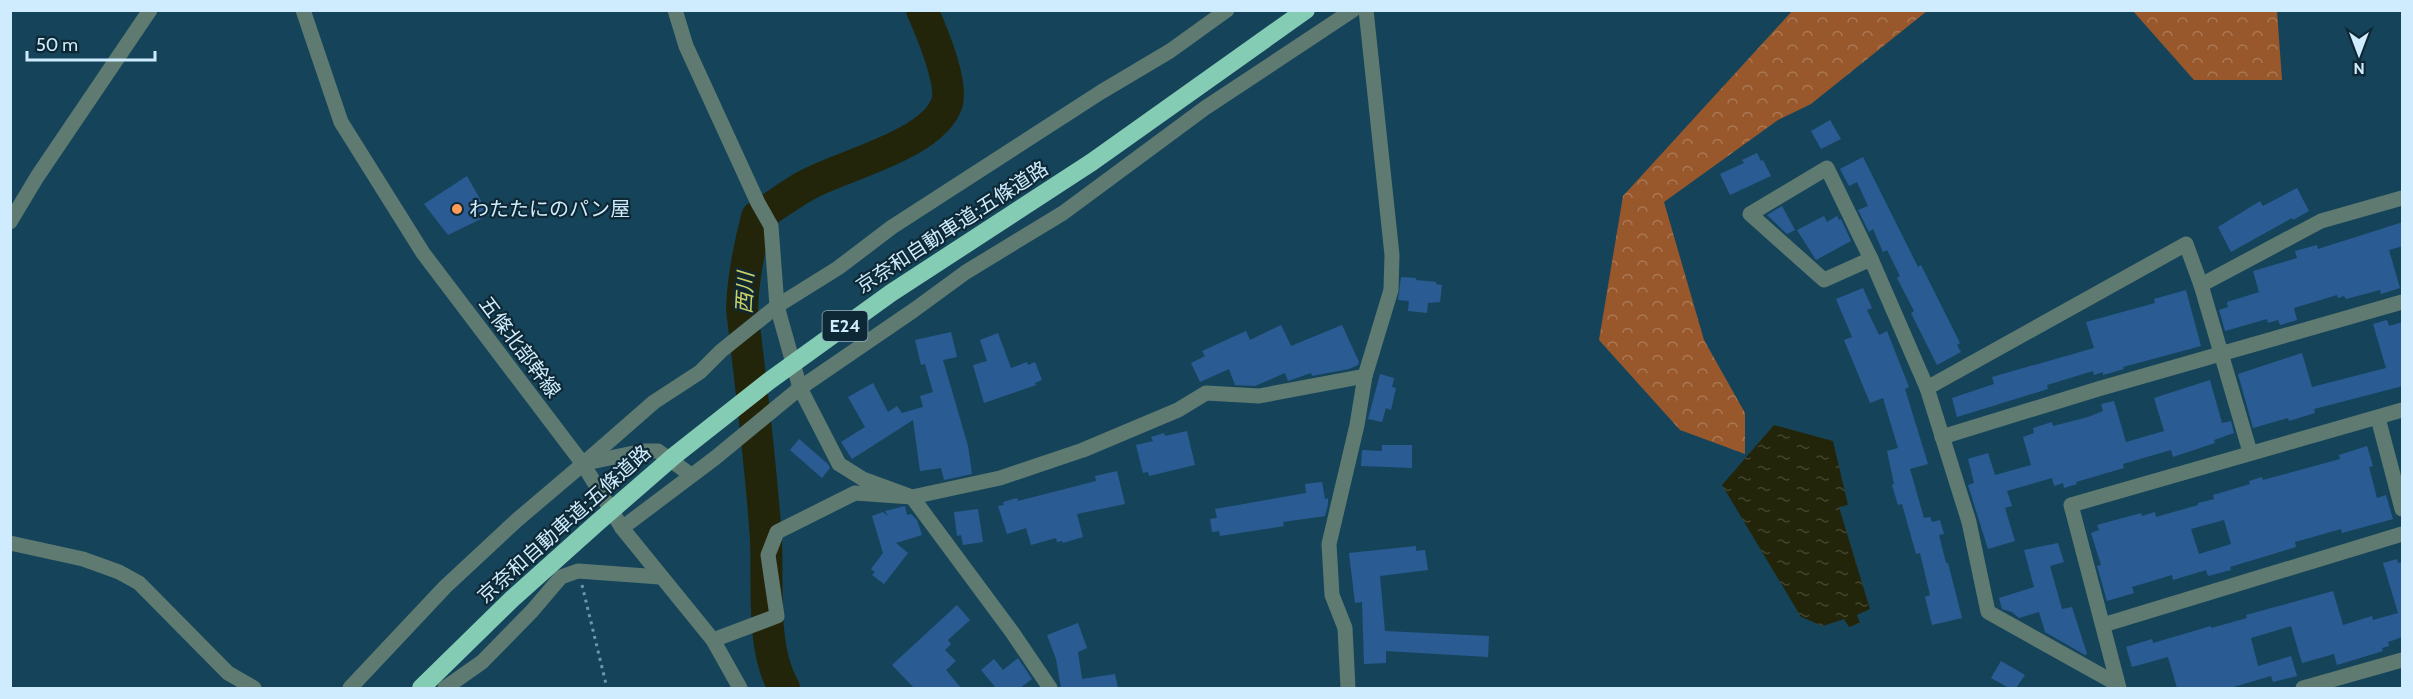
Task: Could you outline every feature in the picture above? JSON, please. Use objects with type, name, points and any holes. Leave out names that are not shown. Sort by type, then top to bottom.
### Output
[{"type":"highway","name":"京奈和自動車道;五條道路","points":[[421,688],[512,599],[598,522],[674,456],[769,381],[891,293],[1092,162],[1306,10]]},
{"type":"street","points":[[10,222],[37,177],[150,10]]},
{"type":"street","name":"五條北部幹線","points":[[303,10],[341,122],[423,253],[583,464],[622,528],[713,640],[740,688]]},
{"type":"street","points":[[675,10],[686,45],[758,203],[771,226],[777,306],[800,388],[839,464],[863,479],[912,497],[1012,632],[1050,688]]},
{"type":"street","points":[[350,688],[446,587],[517,520],[654,402],[700,372],[721,351],[777,306],[838,268],[892,227],[1101,92],[1170,51],[1227,10]]},
{"type":"street","points":[[622,528],[715,458],[800,388],[966,272],[1063,213],[1205,108],[1353,10]]},
{"type":"street","points":[[1348,688],[1345,628],[1332,596],[1329,544],[1357,424],[1365,376],[1391,290],[1392,255],[1366,10]]},
{"type":"street","points":[[1871,258],[1824,280],[1749,214],[1827,168],[1871,258],[1927,388],[1969,522],[1988,612],[2118,686]]},
{"type":"street","points":[[2201,285],[2321,221],[2403,198]]},
{"type":"street","points":[[1927,388],[2186,244],[2201,285],[2250,452]]},
{"type":"street","points":[[1942,437],[2403,302]]},
{"type":"street","points":[[713,640],[777,616],[768,555],[777,532],[855,493],[912,497],[1000,478],[1083,450],[1178,410],[1206,393],[1258,396],[1365,376]]},
{"type":"street","points":[[2118,686],[2071,505],[2403,410]]},
{"type":"street","points":[[2378,418],[2403,508]]},
{"type":"street","points":[[583,464],[643,451],[658,451],[692,475]]},
{"type":"street","points":[[2103,625],[2403,534]]},
{"type":"street","points":[[10,543],[83,559],[119,572],[139,583],[228,673],[254,688]]},
{"type":"street","points":[[445,688],[482,662],[532,611],[561,577],[579,571],[660,577]]},
{"type":"street","points":[[2304,688],[2403,660]]},
{"type":"path","points":[[579,571],[607,688]]},
{"type":"green space","points":[[1793,10],[1927,11],[1811,104],[1778,120],[1664,202],[1704,340],[1745,413],[1745,454],[1680,430],[1599,340],[1623,196]]},
{"type":"green space","points":[[2133,11],[2277,11],[2282,80],[2194,80]]},
{"type":"water","points":[[1774,425],[1833,441],[1848,505],[1839,507],[1870,609],[1857,615],[1860,623],[1849,627],[1844,619],[1823,626],[1801,617],[1722,485]]},
{"type":"building","points":[[1830,120],[1841,139],[1821,149],[1811,131]]},
{"type":"building","points":[[1757,153],[1771,176],[1730,195],[1720,174],[1744,163],[1742,160]]},
{"type":"building","points":[[1863,157],[1918,267],[1921,265],[1960,343],[1957,345],[1961,352],[1937,365],[1911,313],[1914,311],[1897,278],[1900,276],[1887,250],[1883,252],[1873,229],[1869,232],[1858,210],[1868,206],[1857,182],[1849,186],[1840,169]]},
{"type":"building","name":"わたたにのパン屋","points":[[467,176],[489,215],[448,235],[424,204]]},
{"type":"building","points":[[2297,188],[2309,211],[2231,252],[2218,227],[2260,201],[2263,206]]},
{"type":"building","points":[[1782,206],[1795,230],[1787,234],[1767,215]]},
{"type":"building","points":[[1824,216],[1827,222],[1837,216],[1839,220],[1841,219],[1851,241],[1816,260],[1797,230]]},
{"type":"building","points":[[2403,222],[2403,246],[2389,250],[2400,288],[2381,294],[2380,290],[2346,299],[2344,296],[2338,298],[2337,295],[2294,308],[2297,320],[2280,325],[2278,320],[2268,323],[2267,319],[2225,331],[2219,310],[2228,307],[2227,302],[2259,292],[2253,271],[2297,258],[2295,251],[2317,245],[2318,249]]},
{"type":"building","points":[[1401,277],[1416,278],[1416,280],[1436,282],[1442,285],[1440,302],[1428,303],[1427,313],[1408,311],[1409,301],[1398,300]]},
{"type":"building","points":[[1863,288],[1872,308],[1867,310],[1879,335],[1887,331],[1909,387],[1905,389],[1928,464],[1910,469],[1924,518],[1930,517],[1932,522],[1940,520],[1944,534],[1939,535],[1962,618],[1932,625],[1925,597],[1930,595],[1920,553],[1916,554],[1902,504],[1898,505],[1892,485],[1894,484],[1887,451],[1898,448],[1883,398],[1870,403],[1844,340],[1852,337],[1836,299]]},
{"type":"building","points":[[2186,290],[2201,346],[2123,367],[2124,369],[2103,375],[2103,372],[2094,375],[2093,371],[2047,385],[2048,389],[1957,417],[1952,398],[1994,384],[1992,377],[2094,348],[2086,322],[2155,303],[2154,299]]},
{"type":"building","points":[[2387,320],[2389,326],[2403,322],[2403,386],[2314,409],[2315,413],[2289,421],[2288,418],[2253,428],[2238,374],[2302,353],[2312,387],[2386,368],[2373,324]]},
{"type":"building","points":[[1281,325],[1291,346],[1342,325],[1359,362],[1358,365],[1312,376],[1311,373],[1288,381],[1285,373],[1255,386],[1235,385],[1229,369],[1200,382],[1191,363],[1205,356],[1202,351],[1246,331],[1250,340]]},
{"type":"building","points":[[951,332],[957,357],[943,360],[968,446],[972,474],[944,480],[941,468],[920,471],[913,420],[852,459],[841,442],[865,427],[848,397],[873,383],[888,412],[897,406],[902,413],[923,407],[920,396],[933,392],[925,364],[921,365],[915,340]]},
{"type":"building","points":[[998,333],[1011,368],[1027,362],[1028,365],[1035,362],[1042,380],[1035,383],[1036,385],[984,403],[973,365],[987,361],[980,340]]},
{"type":"building","points":[[1380,374],[1394,378],[1392,387],[1396,388],[1391,410],[1386,408],[1382,422],[1368,419]]},
{"type":"building","points":[[2210,380],[2222,423],[2231,421],[2234,433],[2214,440],[2215,443],[2173,457],[2171,450],[2123,464],[2124,468],[2076,482],[2077,484],[2064,488],[2063,483],[2054,486],[2052,478],[2007,491],[2012,506],[2005,508],[2015,541],[1988,549],[1968,485],[1974,483],[1968,459],[1988,453],[1995,475],[2031,465],[2023,437],[2034,433],[2033,428],[2052,422],[2053,426],[2088,417],[2103,411],[2101,404],[2114,401],[2126,442],[2164,431],[2154,398]]},
{"type":"building","points":[[1187,431],[1195,465],[1149,476],[1148,472],[1143,473],[1136,445],[1153,441],[1151,437],[1164,433],[1165,436]]},
{"type":"building","points":[[799,439],[828,464],[830,468],[822,478],[790,450]]},
{"type":"building","points":[[1382,445],[1412,445],[1412,468],[1361,466],[1362,450],[1382,451]]},
{"type":"building","points":[[2367,446],[2373,466],[2369,467],[2377,498],[2386,495],[2393,519],[2342,533],[2341,529],[2295,542],[2296,547],[2208,576],[2206,570],[2173,580],[2172,575],[2132,587],[2134,593],[2107,601],[2097,566],[2101,565],[2091,533],[2099,530],[2097,525],[2141,513],[2142,516],[2155,512],[2156,517],[2198,505],[2198,503],[2214,499],[2213,495],[2250,484],[2249,481],[2262,477],[2263,480],[2340,459],[2339,455]],"holes":[[[2224,520],[2231,544],[2199,554],[2191,529]]]},
{"type":"building","points":[[1117,471],[1125,504],[1077,514],[1083,537],[1063,543],[1062,541],[1057,542],[1056,538],[1031,545],[1026,528],[1007,534],[998,506],[1004,505],[1003,502],[1017,498],[1018,501],[1096,481],[1095,476]]},
{"type":"building","points":[[1322,482],[1325,499],[1328,498],[1325,516],[1283,522],[1284,526],[1220,536],[1219,531],[1212,532],[1210,519],[1217,518],[1215,509],[1306,493],[1305,484]]},
{"type":"building","points":[[905,506],[907,515],[911,514],[917,520],[922,535],[896,543],[908,553],[884,584],[872,575],[875,572],[871,569],[883,553],[872,516],[883,512],[888,516],[885,511]]},
{"type":"building","points":[[978,509],[983,542],[963,545],[961,535],[957,536],[954,512]]},
{"type":"building","points":[[2058,543],[2064,562],[2050,566],[2062,609],[2072,607],[2087,654],[2085,655],[2045,632],[2039,612],[2019,618],[2012,612],[2002,609],[1999,598],[2034,587],[2024,550]]},
{"type":"building","points":[[1416,546],[1416,551],[1425,550],[1428,570],[1380,576],[1385,631],[1489,636],[1488,657],[1386,651],[1386,663],[1364,664],[1362,602],[1355,603],[1349,553]]},
{"type":"building","points":[[2397,559],[2398,563],[2403,562],[2403,637],[2388,642],[2389,646],[2382,648],[2383,651],[2337,665],[2334,654],[2302,663],[2291,626],[2251,638],[2258,666],[2291,656],[2297,676],[2273,682],[2271,676],[2230,688],[2177,688],[2168,657],[2132,667],[2126,647],[2152,639],[2153,643],[2211,626],[2211,628],[2247,618],[2246,615],[2333,591],[2343,625],[2372,616],[2373,620],[2398,613],[2383,563]]},
{"type":"building","points":[[957,605],[970,620],[948,640],[951,644],[945,650],[956,661],[946,670],[961,688],[914,688],[892,665]]},
{"type":"building","points":[[1078,623],[1087,648],[1078,652],[1082,679],[1115,674],[1118,688],[1061,688],[1056,659],[1047,635]]},
{"type":"building","points":[[1018,658],[1032,679],[1020,688],[996,688],[981,670],[994,659],[1003,670]]},
{"type":"building","points":[[2001,661],[2025,675],[2016,688],[2009,688],[1991,678]]},
{"type":"waterway","name":"西川","points":[[784,688],[777,672],[769,636],[764,511],[742,309],[749,251],[757,217],[807,185],[906,142],[924,131],[938,118],[947,103],[947,82],[931,30],[922,10]]},
{"type":"place","name":"わたたにのパン屋","points":[[457,209]]}]
